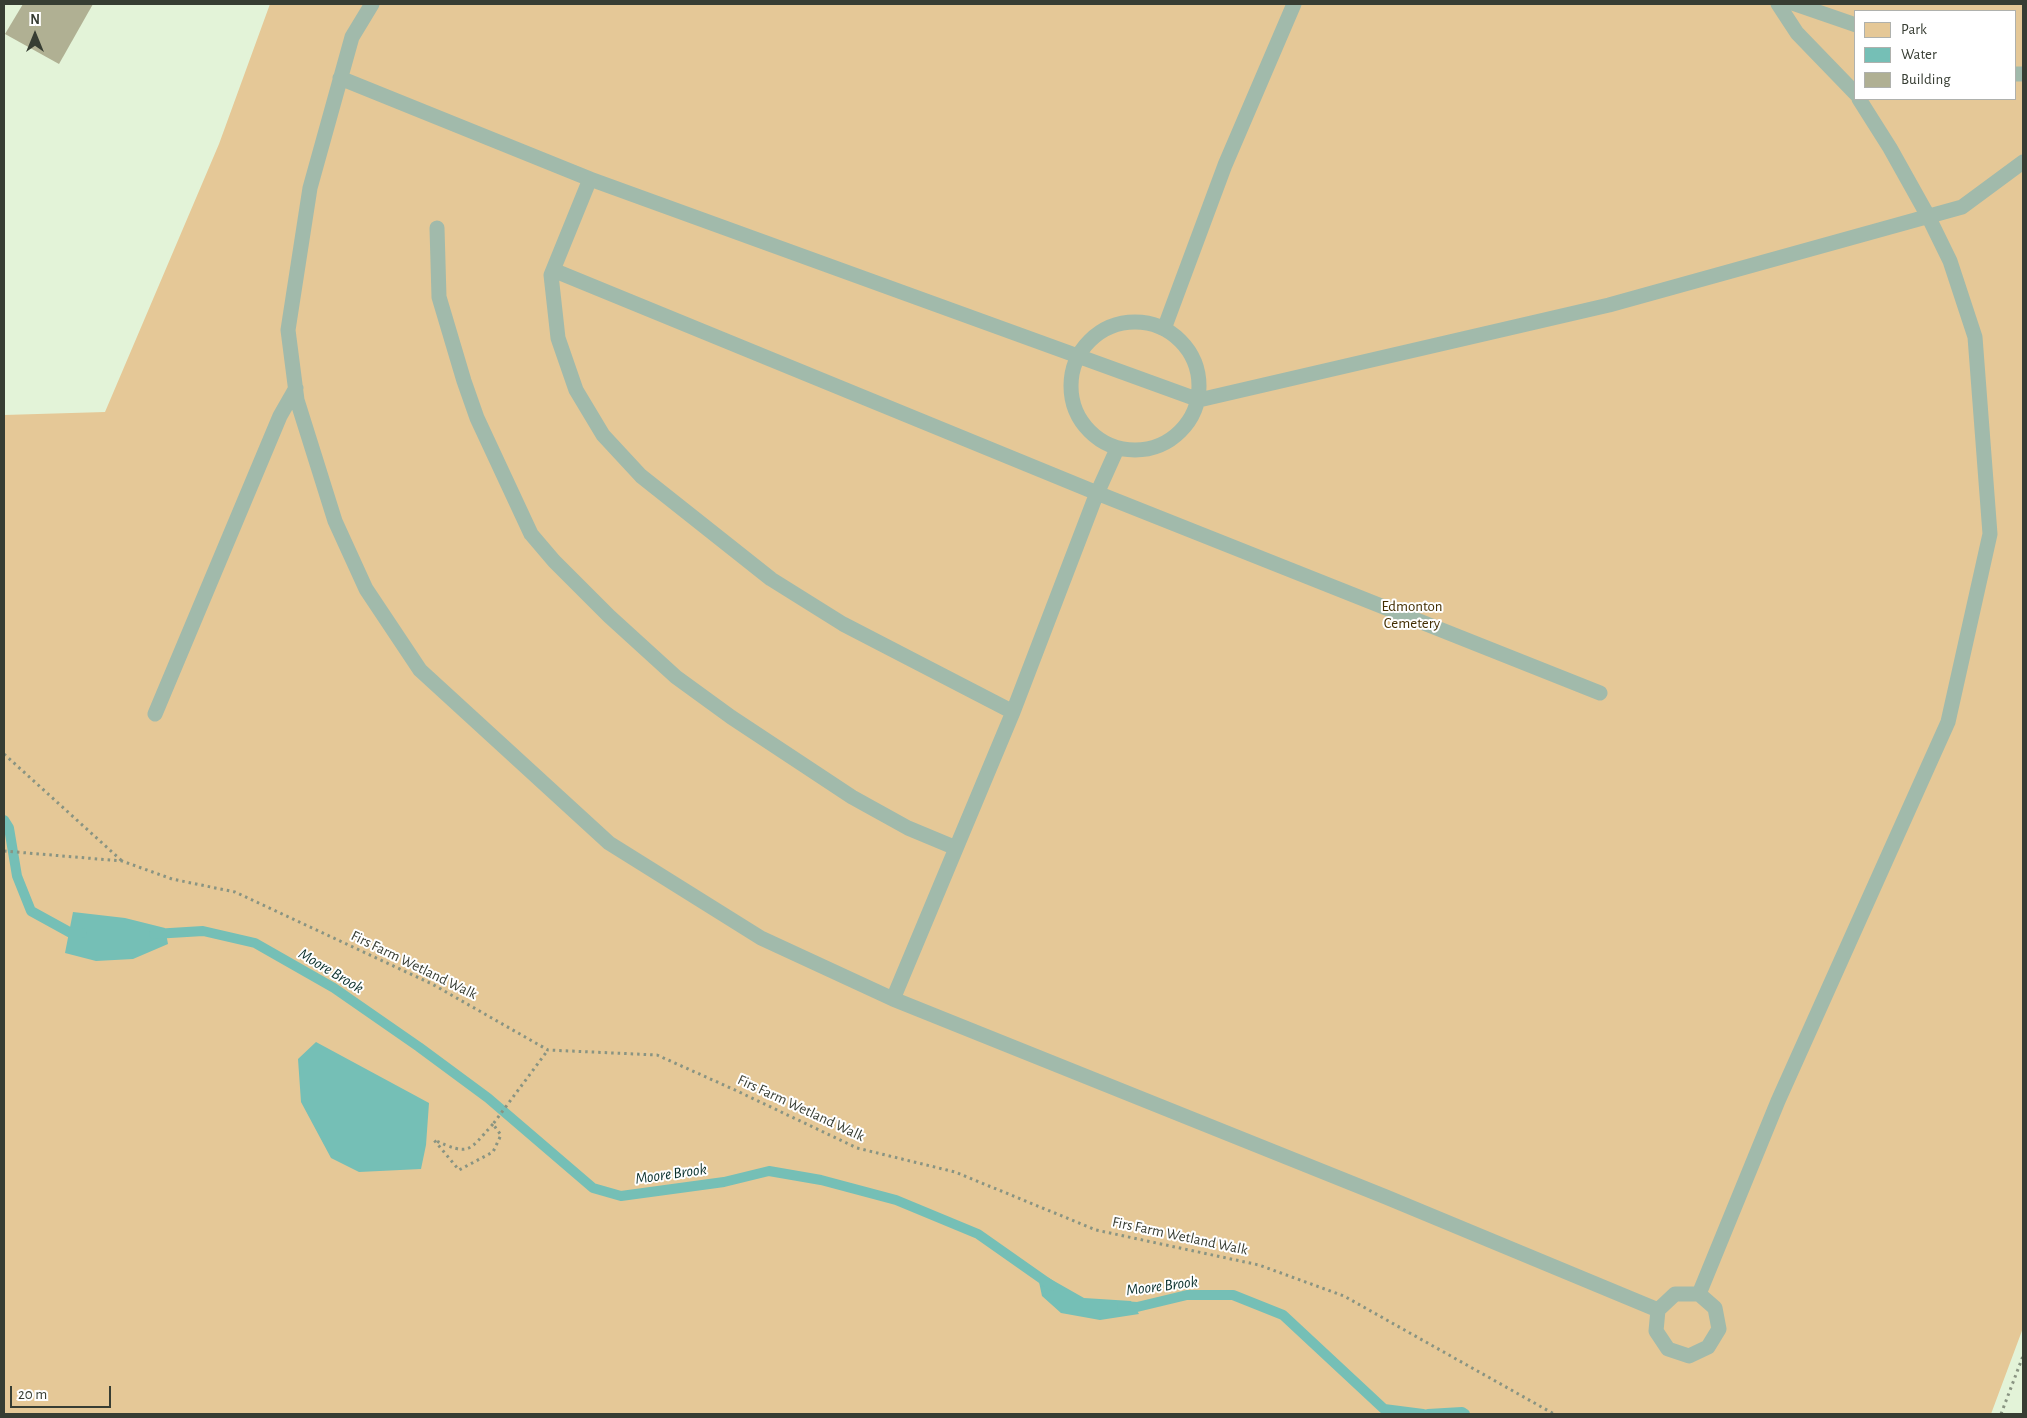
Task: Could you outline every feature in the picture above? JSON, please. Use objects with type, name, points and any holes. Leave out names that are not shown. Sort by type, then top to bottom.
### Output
[{"type":"lane","points":[[372,4],[352,37],[310,188],[288,330],[297,400],[335,521],[366,589],[420,670],[610,843],[761,938],[893,999],[1386,1197],[1658,1310]]},
{"type":"lane","points":[[1164,329],[1225,165],[1294,4]]},
{"type":"lane","points":[[1778,4],[1797,33],[1854,92]]},
{"type":"lane","points":[[1795,4],[1854,24]]},
{"type":"lane","points":[[340,78],[590,179],[1199,400],[1609,305],[1962,207],[2023,162]]},
{"type":"lane","points":[[1699,1294],[1778,1101],[1948,722],[1990,534],[1975,337],[1950,261],[1928,216],[1890,148],[1859,100]]},
{"type":"lane","points":[[590,179],[551,275],[558,338],[576,390],[603,436],[641,476],[771,579],[843,624],[1012,712]]},
{"type":"lane","points":[[437,228],[439,297],[464,381],[477,418],[531,534],[554,561],[609,616],[676,677],[731,717],[852,797],[908,828],[956,848]]},
{"type":"lane","points":[[553,270],[1098,493],[1600,693]]},
{"type":"lane","points":[[1139,321],[1174,334],[1187,347],[1196,363],[1199,400],[1183,431],[1153,449],[1117,450],[1092,436],[1074,412],[1069,383],[1077,355],[1103,329],[1139,321]]},
{"type":"lane","points":[[155,714],[280,416],[296,388]]},
{"type":"lane","points":[[893,999],[1012,712],[1098,493],[1117,450]]},
{"type":"lane","points":[[1675,1294],[1699,1294],[1715,1308],[1719,1328],[1708,1347],[1689,1356],[1668,1349],[1656,1331],[1658,1310],[1675,1294]]},
{"type":"path","points":[[4,754],[122,861]]},
{"type":"path","points":[[4,851],[122,861]]},
{"type":"path","name":"Firs Farm Wetland Walk","points":[[122,861],[172,879],[235,892],[432,984],[548,1050],[657,1055],[857,1148],[955,1172],[1096,1230],[1259,1264],[1344,1296],[1554,1414]]},
{"type":"path","points":[[494,1122],[501,1135],[493,1152],[459,1170],[434,1140],[458,1150],[473,1147],[548,1050]]},
{"type":"path","points":[[2001,1414],[2023,1356]]},
{"type":"green space","name":"Edmonton Cemetery","points":[[270,4],[2023,4],[2023,1328],[1991,1414],[4,1414],[4,415],[105,412],[219,144]]},
{"type":"water","points":[[73,912],[125,918],[165,928],[168,944],[133,959],[96,961],[65,953]]},
{"type":"water","points":[[316,1042],[429,1103],[426,1145],[421,1169],[359,1172],[331,1158],[301,1102],[298,1059]]},
{"type":"water","points":[[1047,1277],[1084,1298],[1131,1301],[1139,1314],[1100,1320],[1061,1313],[1042,1296],[1039,1282]]},
{"type":"building","points":[[23,4],[93,4],[59,64],[5,34]]},
{"type":"waterway","name":"Moore Brook","points":[[4,820],[9,828],[17,876],[31,911],[71,933],[82,933]]},
{"type":"waterway","name":"Moore Brook","points":[[154,934],[203,931],[255,943],[334,988],[488,1098],[593,1188],[621,1196],[724,1182],[769,1171],[821,1180],[896,1200],[978,1234],[1052,1286]]},
{"type":"waterway","name":"Moore Brook","points":[[1122,1306],[1137,1307],[1187,1295],[1233,1295],[1283,1315],[1384,1409],[1423,1414]]},
{"type":"waterway","name":"Moore Brook","points":[[1428,1414],[1462,1412],[1465,1414]]}]
